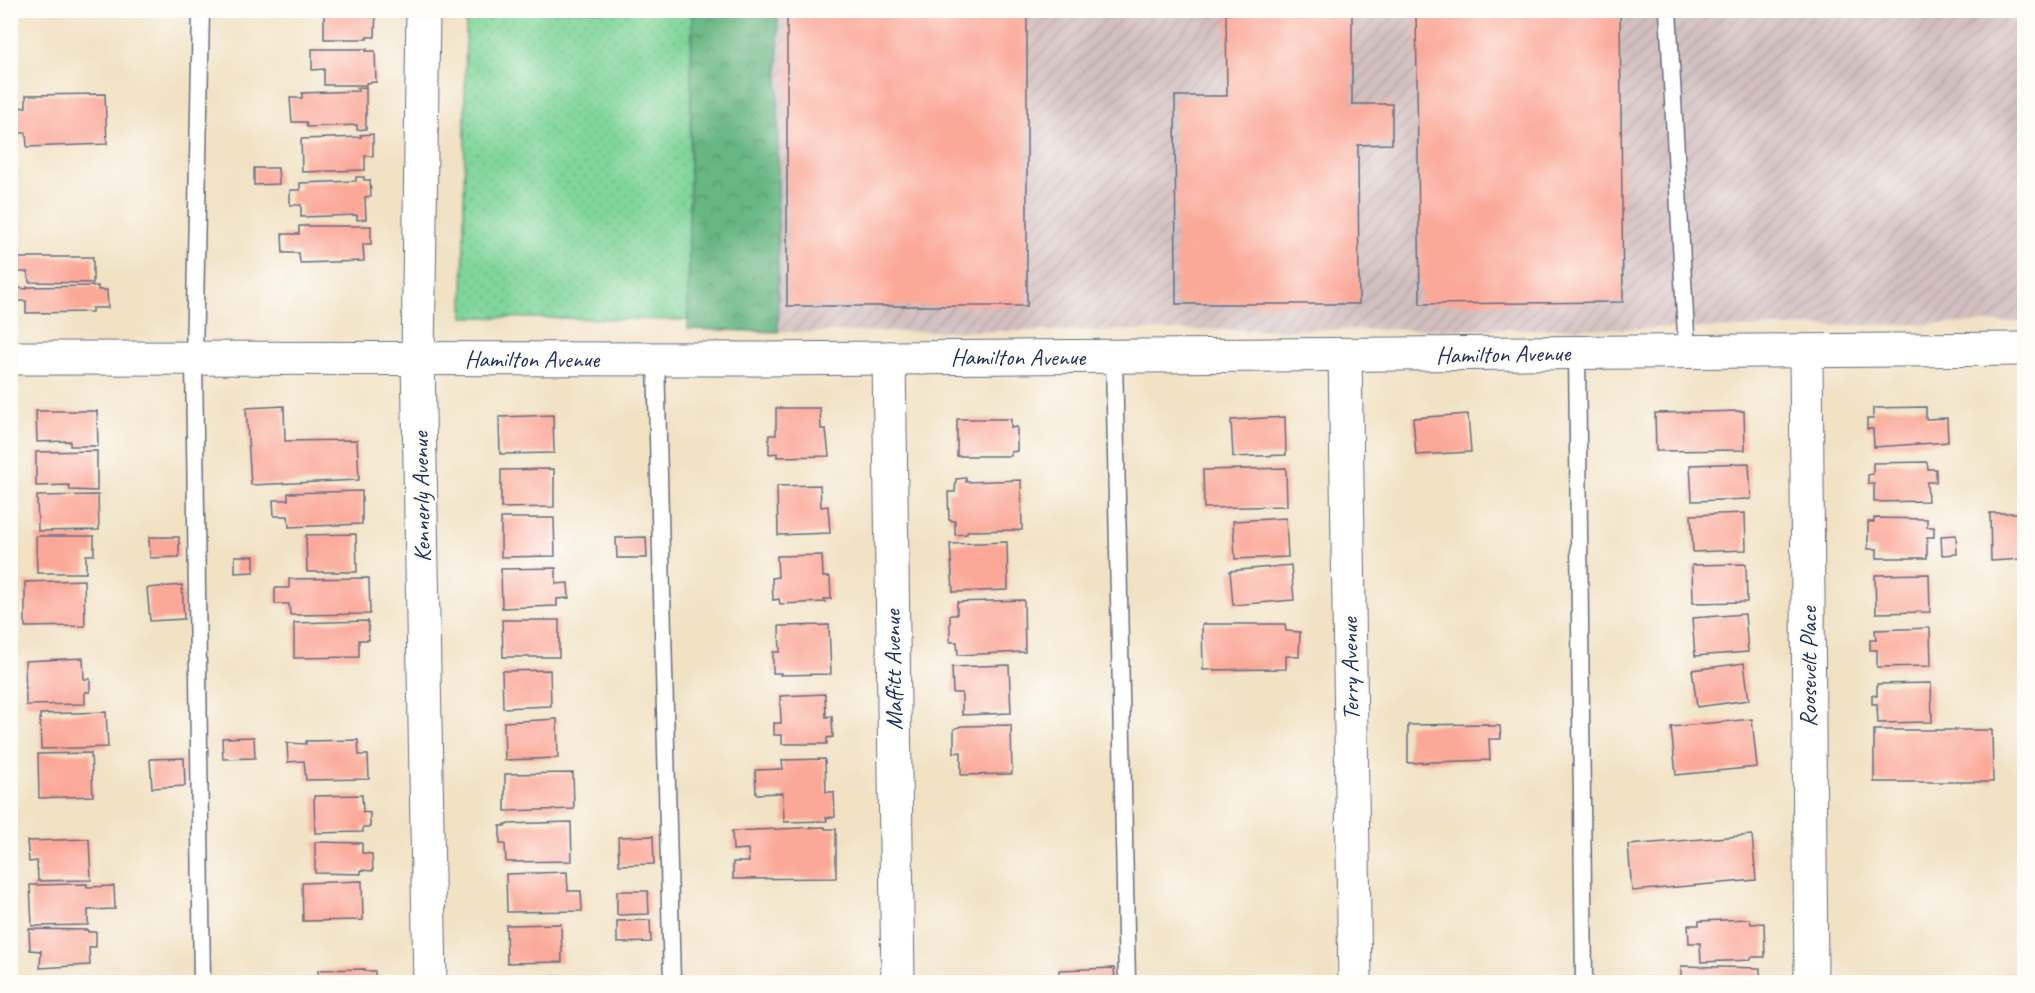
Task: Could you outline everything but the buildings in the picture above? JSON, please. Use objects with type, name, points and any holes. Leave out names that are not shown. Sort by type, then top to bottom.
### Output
[{"type":"street","name":"Kennerly Avenue","points":[[423,10],[418,360],[430,982]]},
{"type":"street","name":"Hamilton Avenue","points":[[10,358],[418,360],[889,358],[2025,349]]},
{"type":"street","name":"Roosevelt Place","points":[[1806,351],[1811,982]]},
{"type":"street","name":"Terry Avenue","points":[[1345,355],[1355,982]]},
{"type":"street","name":"Maffitt Avenue","points":[[889,358],[898,982]]},
{"type":"lane","points":[[201,10],[194,359],[202,982]]},
{"type":"lane","points":[[1668,10],[1687,352]]},
{"type":"lane","points":[[1577,353],[1584,982]]},
{"type":"lane","points":[[1114,356],[1127,982]]},
{"type":"lane","points":[[656,359],[672,982]]},
{"type":"shaded area","points":[[778,11],[2024,11],[2024,322],[1726,328],[778,332]]},
{"type":"green space","points":[[466,11],[692,11],[688,320],[463,317]]},
{"type":"green space","points":[[692,11],[778,11],[778,332],[688,329]]}]
